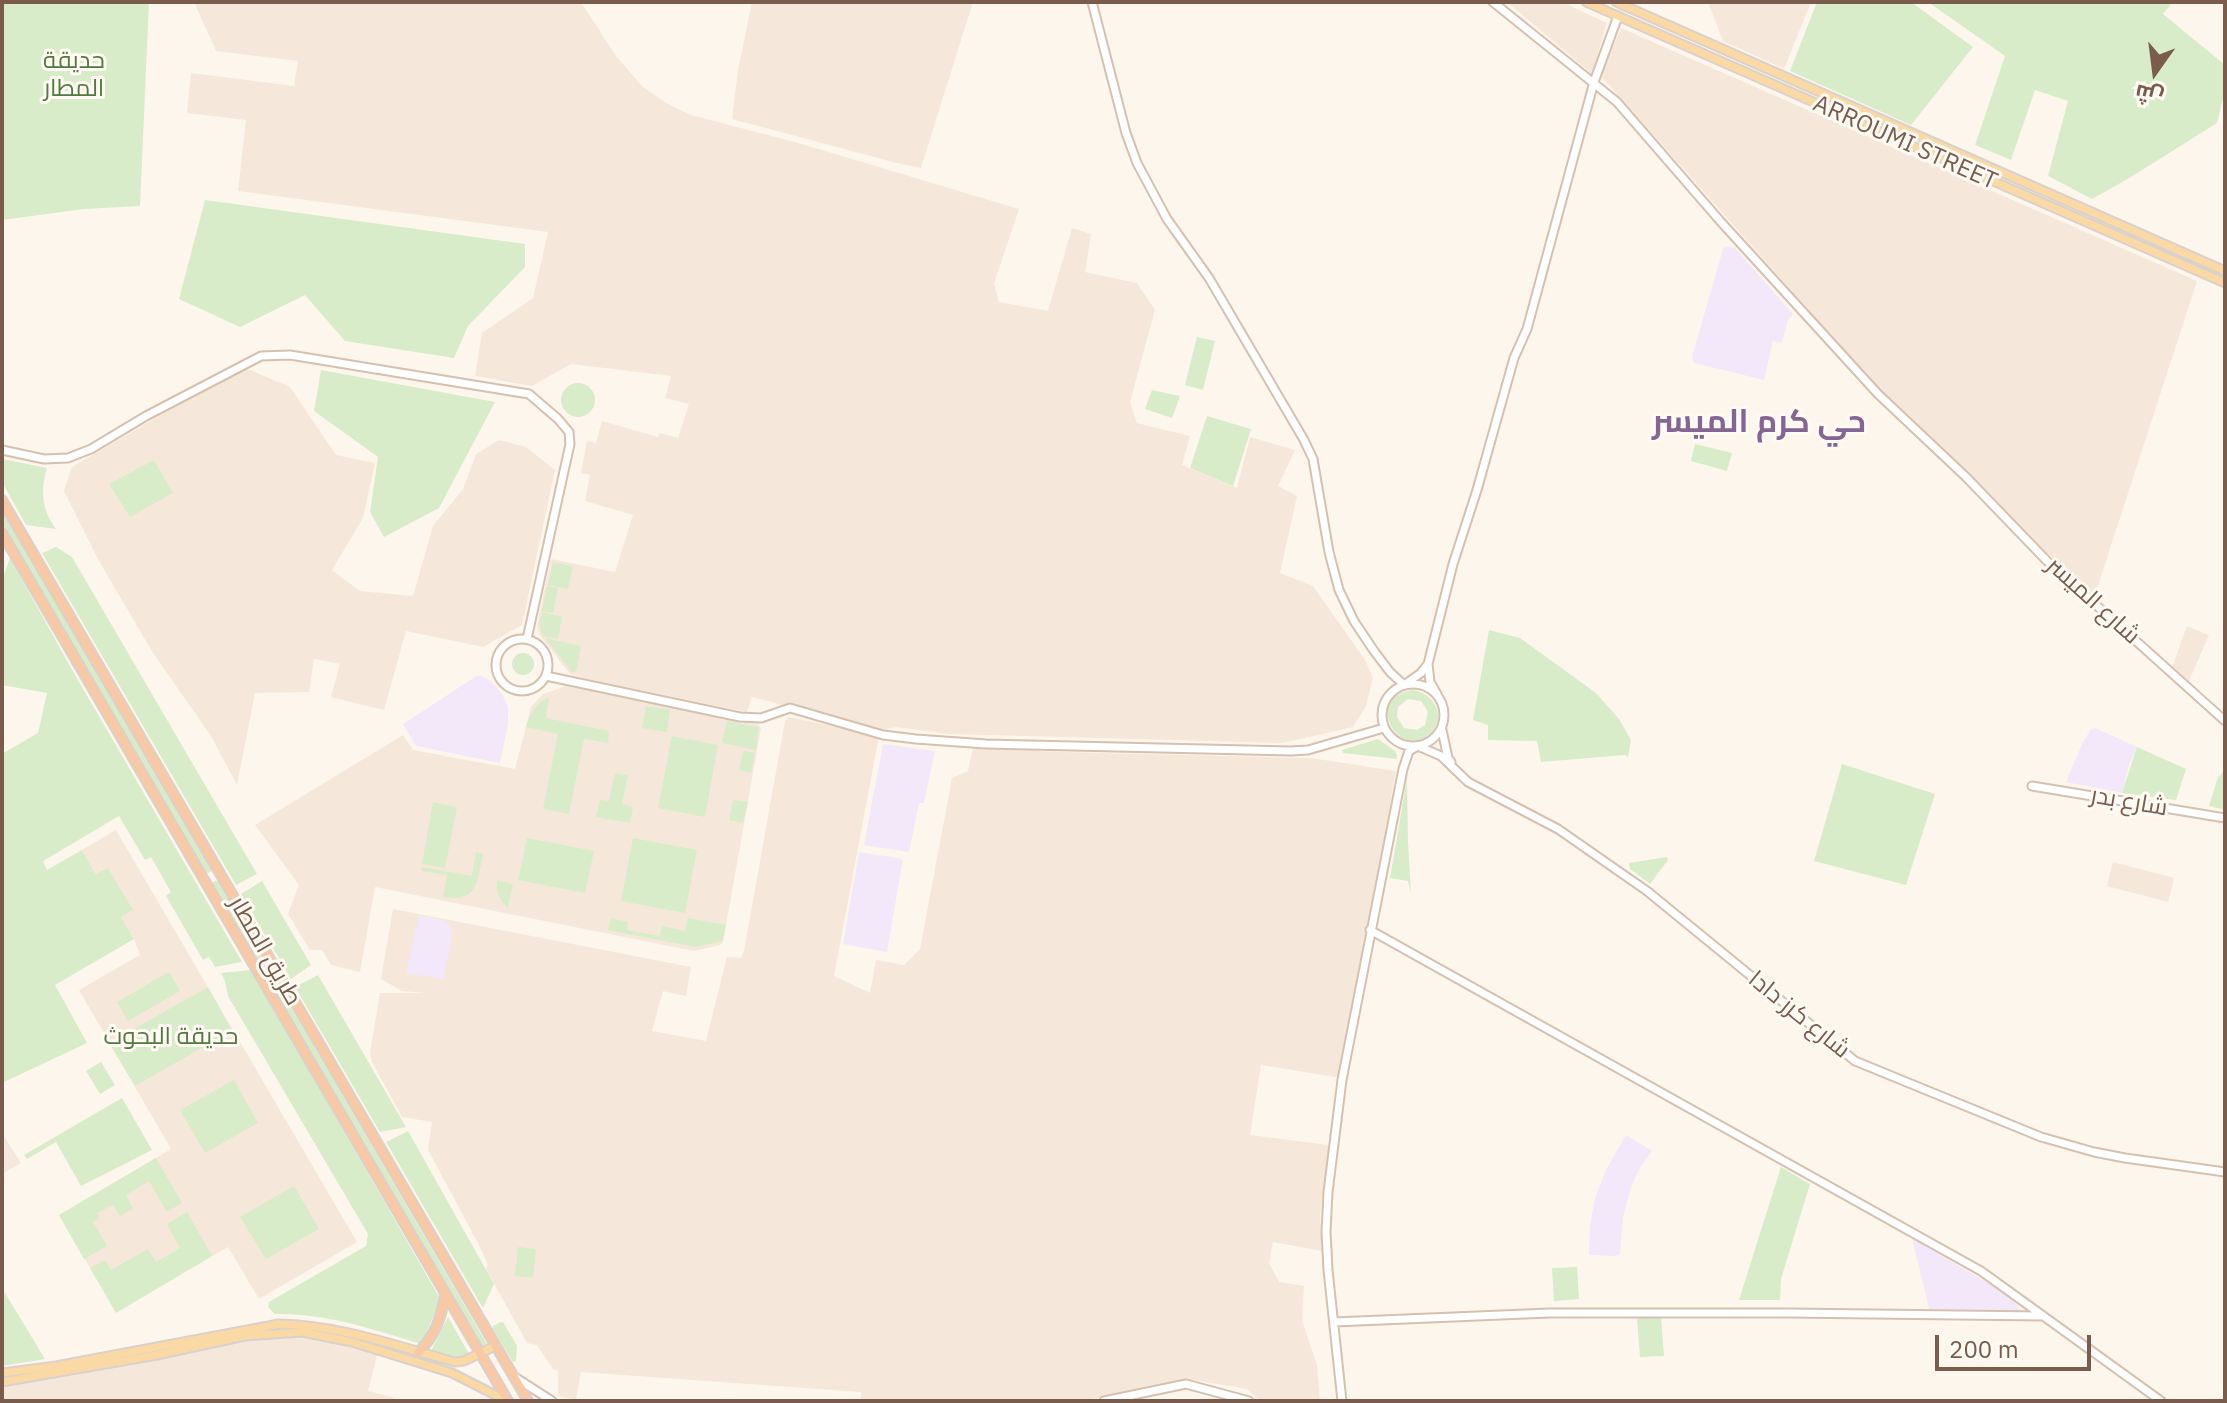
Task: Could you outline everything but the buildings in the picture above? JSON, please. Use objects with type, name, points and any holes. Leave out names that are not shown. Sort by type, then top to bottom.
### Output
[{"type":"highway","name":"طريق المطار","points":[[2,500],[528,1401]]},
{"type":"highway","name":"طريق المطار","points":[[2,533],[508,1401]]},
{"type":"highway","points":[[418,1353],[432,1339],[442,1314],[445,1293]]},
{"type":"main road","points":[[1092,2],[1126,133],[1137,163],[1167,219],[1209,278],[1313,459],[1329,552],[1339,590],[1354,621],[1390,672],[1404,685],[1422,685],[1437,694]]},
{"type":"main road","name":"شارع الميسر","points":[[1493,2],[1617,102],[1670,165],[1878,394],[1966,477],[2047,561],[2225,721]]},
{"type":"main road","name":"ARROUMI STREET","points":[[1586,2],[2225,283]]},
{"type":"main road","name":"ARROUMI STREET","points":[[1616,2],[2225,271]]},
{"type":"main road","points":[[1462,776],[1448,758],[1442,730],[1444,707],[1430,682],[1428,664],[1453,564],[1514,358],[1527,329],[1594,82],[1618,16]]},
{"type":"main road","points":[[2,450],[44,459],[68,458],[91,449],[146,416],[261,356],[290,355],[529,394],[569,432],[570,444],[527,639]]},
{"type":"main road","points":[[527,639],[534,642],[546,653],[546,676],[536,688],[521,692],[513,690],[499,679],[496,671],[498,654],[510,642],[527,639]]},
{"type":"main road","points":[[1390,694],[1421,673],[1428,664]]},
{"type":"main road","points":[[1390,672],[1390,694],[1382,711],[1384,728],[1403,751],[1405,761]]},
{"type":"main road","points":[[546,676],[740,717],[761,718],[790,708],[883,735],[986,744],[1291,751],[1308,750],[1384,728]]},
{"type":"main road","points":[[1342,1401],[1326,1232],[1342,1080],[1405,761],[1409,751],[1432,741],[1442,730]]},
{"type":"main road","points":[[1397,742],[1418,746]]},
{"type":"main road","name":"شارع كرز دادا","points":[[1418,746],[1441,756],[1468,782],[1558,829],[1647,891],[1855,1061],[2041,1137],[2110,1155],[2225,1172]]},
{"type":"main road","name":"شارع بدر","points":[[2032,786],[2225,818]]},
{"type":"main road","points":[[1370,930],[1981,1271],[2161,1401]]},
{"type":"main road","points":[[1334,1322],[1549,1313],[2045,1316]]},
{"type":"main road","points":[[2,1373],[56,1366],[279,1324],[333,1329],[455,1362],[464,1361],[495,1346]]},
{"type":"main road","points":[[2,1382],[133,1360],[245,1336],[302,1332],[352,1342],[452,1373],[508,1401]]},
{"type":"main road","points":[[452,1373],[455,1362]]},
{"type":"main road","points":[[513,1376],[552,1401]]},
{"type":"main road","points":[[1104,1401],[1186,1384],[1249,1401]]},
{"type":"shaded area","points":[[194,2],[581,2],[616,56],[642,86],[666,103],[691,115],[802,144],[1019,209],[994,283],[999,302],[1048,311],[1072,228],[1091,234],[1085,272],[1137,283],[1155,310],[1130,402],[1137,423],[1190,436],[1182,465],[1237,488],[1250,437],[1295,450],[1278,486],[1297,496],[1280,573],[1313,586],[1365,660],[1373,678],[1366,706],[1353,727],[1283,743],[950,734],[896,727],[881,731],[752,697],[747,712],[570,674],[539,634],[537,626],[551,559],[615,572],[633,515],[585,501],[590,475],[581,473],[587,441],[596,443],[602,421],[658,437],[660,433],[678,438],[689,404],[665,398],[671,376],[571,364],[532,386],[475,376],[482,333],[533,298],[548,232],[238,191],[246,120],[187,113],[191,73],[294,86],[298,61],[216,51]]},
{"type":"shaded area","points":[[752,2],[973,2],[921,168],[732,119]]},
{"type":"shaded area","points":[[1507,2],[1562,2],[1607,23],[1592,74]]},
{"type":"shaded area","points":[[1708,2],[1811,2],[1784,69],[1723,41]]},
{"type":"shaded area","points":[[1621,28],[2197,281],[2095,595],[2033,541],[1899,412],[1601,76]]},
{"type":"shaded area","points":[[1724,246],[1735,248],[1793,314],[1788,320],[1782,343],[1773,341],[1764,380],[1694,363],[1692,357]]},
{"type":"shaded area","points":[[243,367],[290,387],[336,455],[375,463],[363,518],[332,570],[360,591],[413,596],[433,526],[463,489],[476,454],[499,440],[526,447],[555,470],[522,625],[483,647],[406,631],[384,710],[331,697],[340,664],[314,659],[309,692],[255,693],[237,785],[211,736],[153,653],[99,561],[64,491],[72,467]]},
{"type":"shaded area","points":[[2187,626],[2209,635],[2189,681],[2172,667]]},
{"type":"shaded area","points":[[478,675],[495,685],[508,707],[508,724],[500,763],[416,746],[403,724]]},
{"type":"shaded area","points":[[566,686],[758,724],[761,728],[723,942],[694,951],[375,887],[360,972],[331,965],[322,950],[310,950],[288,914],[299,885],[255,825],[403,735],[413,750],[515,769],[531,707],[543,694]]},
{"type":"shaded area","points":[[789,717],[879,736],[834,976],[870,993],[876,960],[904,965],[920,949],[952,778],[968,771],[973,748],[1311,758],[1396,771],[1342,1078],[1261,1065],[1250,1135],[1329,1145],[1320,1216],[1323,1251],[1273,1242],[1269,1263],[1279,1282],[1304,1286],[1302,1321],[1317,1365],[1320,1401],[1260,1401],[1247,1389],[1194,1380],[1149,1386],[1084,1401],[861,1401],[861,1392],[581,1372],[576,1400],[558,1396],[558,1371],[553,1369],[537,1345],[527,1343],[486,1269],[488,1265],[480,1247],[428,1150],[432,1122],[402,1117],[372,1062],[370,1053],[380,993],[426,993],[402,991],[381,979],[393,909],[691,967],[686,996],[663,991],[652,1031],[706,1041],[727,957],[741,958],[744,951],[785,721]]},
{"type":"shaded area","points":[[2091,729],[2137,747],[2122,793],[2066,782],[2082,744]]},
{"type":"shaded area","points":[[883,744],[935,751],[924,803],[919,803],[909,852],[864,845]]},
{"type":"shaded area","points":[[116,830],[357,1242],[259,1299],[228,1247],[116,1312],[59,1215],[171,1149],[79,990],[140,955],[121,917],[132,910],[108,868],[97,875],[82,850]]},
{"type":"shaded area","points":[[859,852],[903,859],[887,952],[843,944]]},
{"type":"shaded area","points":[[2113,862],[2174,878],[2168,902],[2107,886]]},
{"type":"shaded area","points":[[419,915],[446,921],[453,931],[444,979],[406,973]]},
{"type":"shaded area","points":[[2,1133],[21,1163],[2,1174]]},
{"type":"shaded area","points":[[1626,1135],[1652,1151],[1631,1187],[1623,1217],[1620,1254],[1589,1255],[1595,1198],[1606,1170]]},
{"type":"shaded area","points":[[1912,1238],[2006,1294],[2021,1311],[1930,1312]]},
{"type":"shaded area","points":[[297,1335],[325,1338],[377,1355],[368,1391],[393,1397],[392,1401],[2,1401],[2,1385],[232,1343]]},
{"type":"green space","name":"حديقة المطار","points":[[2,2],[149,2],[140,206],[84,209],[2,220]]},
{"type":"green space","points":[[1817,2],[1911,2],[1973,47],[1911,125],[1790,71]]},
{"type":"green space","points":[[1928,2],[2173,2],[2163,14],[2225,65],[2225,91],[2217,123],[2092,199],[2048,176],[2068,101],[2035,90],[2011,160],[1975,145],[2005,56]]},
{"type":"green space","points":[[205,200],[525,244],[525,267],[468,326],[454,358],[345,341],[305,295],[240,327],[179,299]]},
{"type":"green space","points":[[1197,337],[1215,341],[1203,390],[1185,385]]},
{"type":"green space","points":[[321,370],[495,402],[439,508],[384,537],[370,512],[378,457],[314,411]]},
{"type":"green space","points":[[578,383],[590,388],[595,400],[590,412],[578,417],[566,412],[561,400],[566,388]]},
{"type":"green space","points":[[1152,390],[1180,396],[1172,418],[1145,409]]},
{"type":"green space","points":[[1207,416],[1251,429],[1233,486],[1190,468]]},
{"type":"green space","points":[[1695,444],[1732,453],[1727,471],[1691,461]]},
{"type":"green space","points":[[2,459],[47,468],[43,484],[44,500],[56,529],[26,525],[2,482]]},
{"type":"green space","points":[[154,460],[173,493],[130,517],[109,484]]},
{"type":"green space","points":[[2,511],[211,872],[206,873],[2,523]]},
{"type":"green space","points":[[56,547],[72,557],[257,874],[236,885],[42,553]]},
{"type":"green space","points":[[10,558],[242,962],[215,967],[209,957],[203,960],[166,896],[171,892],[151,857],[145,860],[119,816],[43,861],[47,870],[82,850],[96,874],[108,868],[133,910],[121,917],[134,939],[55,985],[87,1043],[2,1083],[2,754],[38,733],[47,693],[2,685],[2,580]]},
{"type":"green space","points":[[553,562],[573,566],[568,589],[548,585]]},
{"type":"green space","points":[[547,586],[558,588],[553,613],[542,611]]},
{"type":"green space","points":[[542,612],[562,617],[558,639],[543,636],[539,624]]},
{"type":"green space","points":[[1489,630],[1520,638],[1596,693],[1619,719],[1631,740],[1628,757],[1541,762],[1537,741],[1488,740],[1488,725],[1473,720]]},
{"type":"green space","points":[[545,638],[581,646],[576,672],[572,672]]},
{"type":"green space","points":[[519,653],[527,653],[534,664],[527,675],[519,675],[512,668],[512,660]]},
{"type":"green space","points":[[1413,690],[1426,695],[1435,705],[1438,711],[1436,724],[1420,740],[1409,740],[1391,726],[1389,704],[1397,695]],"holes":[[[1408,699],[1421,701],[1428,712],[1425,725],[1417,730],[1404,728],[1397,717],[1398,707]]]},
{"type":"green space","points":[[549,697],[546,718],[609,731],[608,743],[584,739],[569,814],[543,809],[558,734],[526,727],[534,709]]},
{"type":"green space","points":[[646,706],[670,710],[667,732],[642,728]]},
{"type":"green space","points":[[727,721],[759,727],[756,750],[722,743]]},
{"type":"green space","points":[[672,736],[718,745],[705,817],[658,808]]},
{"type":"green space","points":[[1378,739],[1395,751],[1397,759],[1343,753],[1342,750]]},
{"type":"green space","points":[[2137,747],[2186,769],[2176,800],[2122,793]]},
{"type":"green space","points":[[743,751],[755,753],[751,773],[739,770]]},
{"type":"green space","points":[[1842,764],[1935,794],[1906,885],[1814,861]]},
{"type":"green space","points":[[2225,770],[2225,810],[2209,806],[2218,777]]},
{"type":"green space","points":[[615,773],[628,775],[622,804],[633,807],[630,823],[596,817],[600,800],[609,801]]},
{"type":"green space","points":[[1407,779],[1411,893],[1408,881],[1390,878]]},
{"type":"green space","points":[[733,800],[748,802],[743,823],[729,820]]},
{"type":"green space","points":[[433,802],[457,807],[445,868],[422,864]]},
{"type":"green space","points":[[527,838],[594,851],[585,893],[518,880]]},
{"type":"green space","points":[[633,838],[697,850],[685,913],[621,901]]},
{"type":"green space","points":[[476,852],[483,854],[477,881],[463,897],[443,897],[447,875],[421,871],[422,867],[472,876]]},
{"type":"green space","points":[[1667,857],[1668,860],[1650,884],[1630,869],[1629,863]]},
{"type":"green space","points":[[497,880],[513,884],[508,908],[499,896]]},
{"type":"green space","points":[[218,881],[487,1344],[482,1347],[212,885]]},
{"type":"green space","points":[[262,881],[311,965],[291,979],[241,894]]},
{"type":"green space","points":[[611,918],[628,922],[627,930],[660,936],[662,926],[685,931],[688,918],[726,925],[722,941],[695,947],[608,930]]},
{"type":"green space","points":[[251,970],[438,1295],[437,1309],[421,1344],[331,1319],[275,1314],[268,1307],[269,1302],[366,1246],[368,1234],[228,996],[221,973]]},
{"type":"green space","points":[[169,972],[180,991],[128,1021],[117,1002]]},
{"type":"green space","points":[[318,975],[406,1127],[380,1132],[295,987]]},
{"type":"green space","name":"حديقة البحوث","points":[[208,987],[232,1031],[135,1086],[109,1043]]},
{"type":"green space","points":[[101,1062],[115,1085],[100,1094],[86,1071]]},
{"type":"green space","points":[[234,1080],[258,1123],[205,1153],[180,1110]]},
{"type":"green space","points":[[122,1098],[152,1150],[81,1186],[56,1142],[27,1159],[24,1155]]},
{"type":"green space","points":[[408,1131],[494,1284],[483,1308],[386,1142]]},
{"type":"green space","points":[[156,1158],[182,1203],[167,1212],[149,1181],[126,1195],[133,1209],[120,1216],[113,1205],[97,1213],[100,1218],[93,1222],[107,1246],[84,1259],[59,1215]]},
{"type":"green space","points":[[1781,1167],[1810,1184],[1781,1279],[1780,1300],[1739,1300]]},
{"type":"green space","points":[[294,1186],[319,1229],[266,1259],[240,1217]]},
{"type":"green space","points":[[187,1212],[212,1256],[116,1313],[90,1268],[105,1260],[111,1270],[148,1249],[156,1262],[180,1248],[167,1224]]},
{"type":"green space","points":[[518,1247],[536,1249],[533,1278],[515,1276]]},
{"type":"green space","points":[[1577,1267],[1579,1299],[1554,1301],[1552,1268]]},
{"type":"green space","points":[[2,1288],[45,1359],[2,1366]]},
{"type":"green space","points":[[448,1317],[469,1354],[459,1357],[431,1351]]},
{"type":"green space","points":[[1661,1317],[1664,1356],[1640,1357],[1637,1318]]},
{"type":"green space","points":[[501,1322],[517,1346],[516,1361],[513,1362],[493,1329]]},
{"type":"district","name":"حي كرم الميسر","points":[[1759,423]]}]
